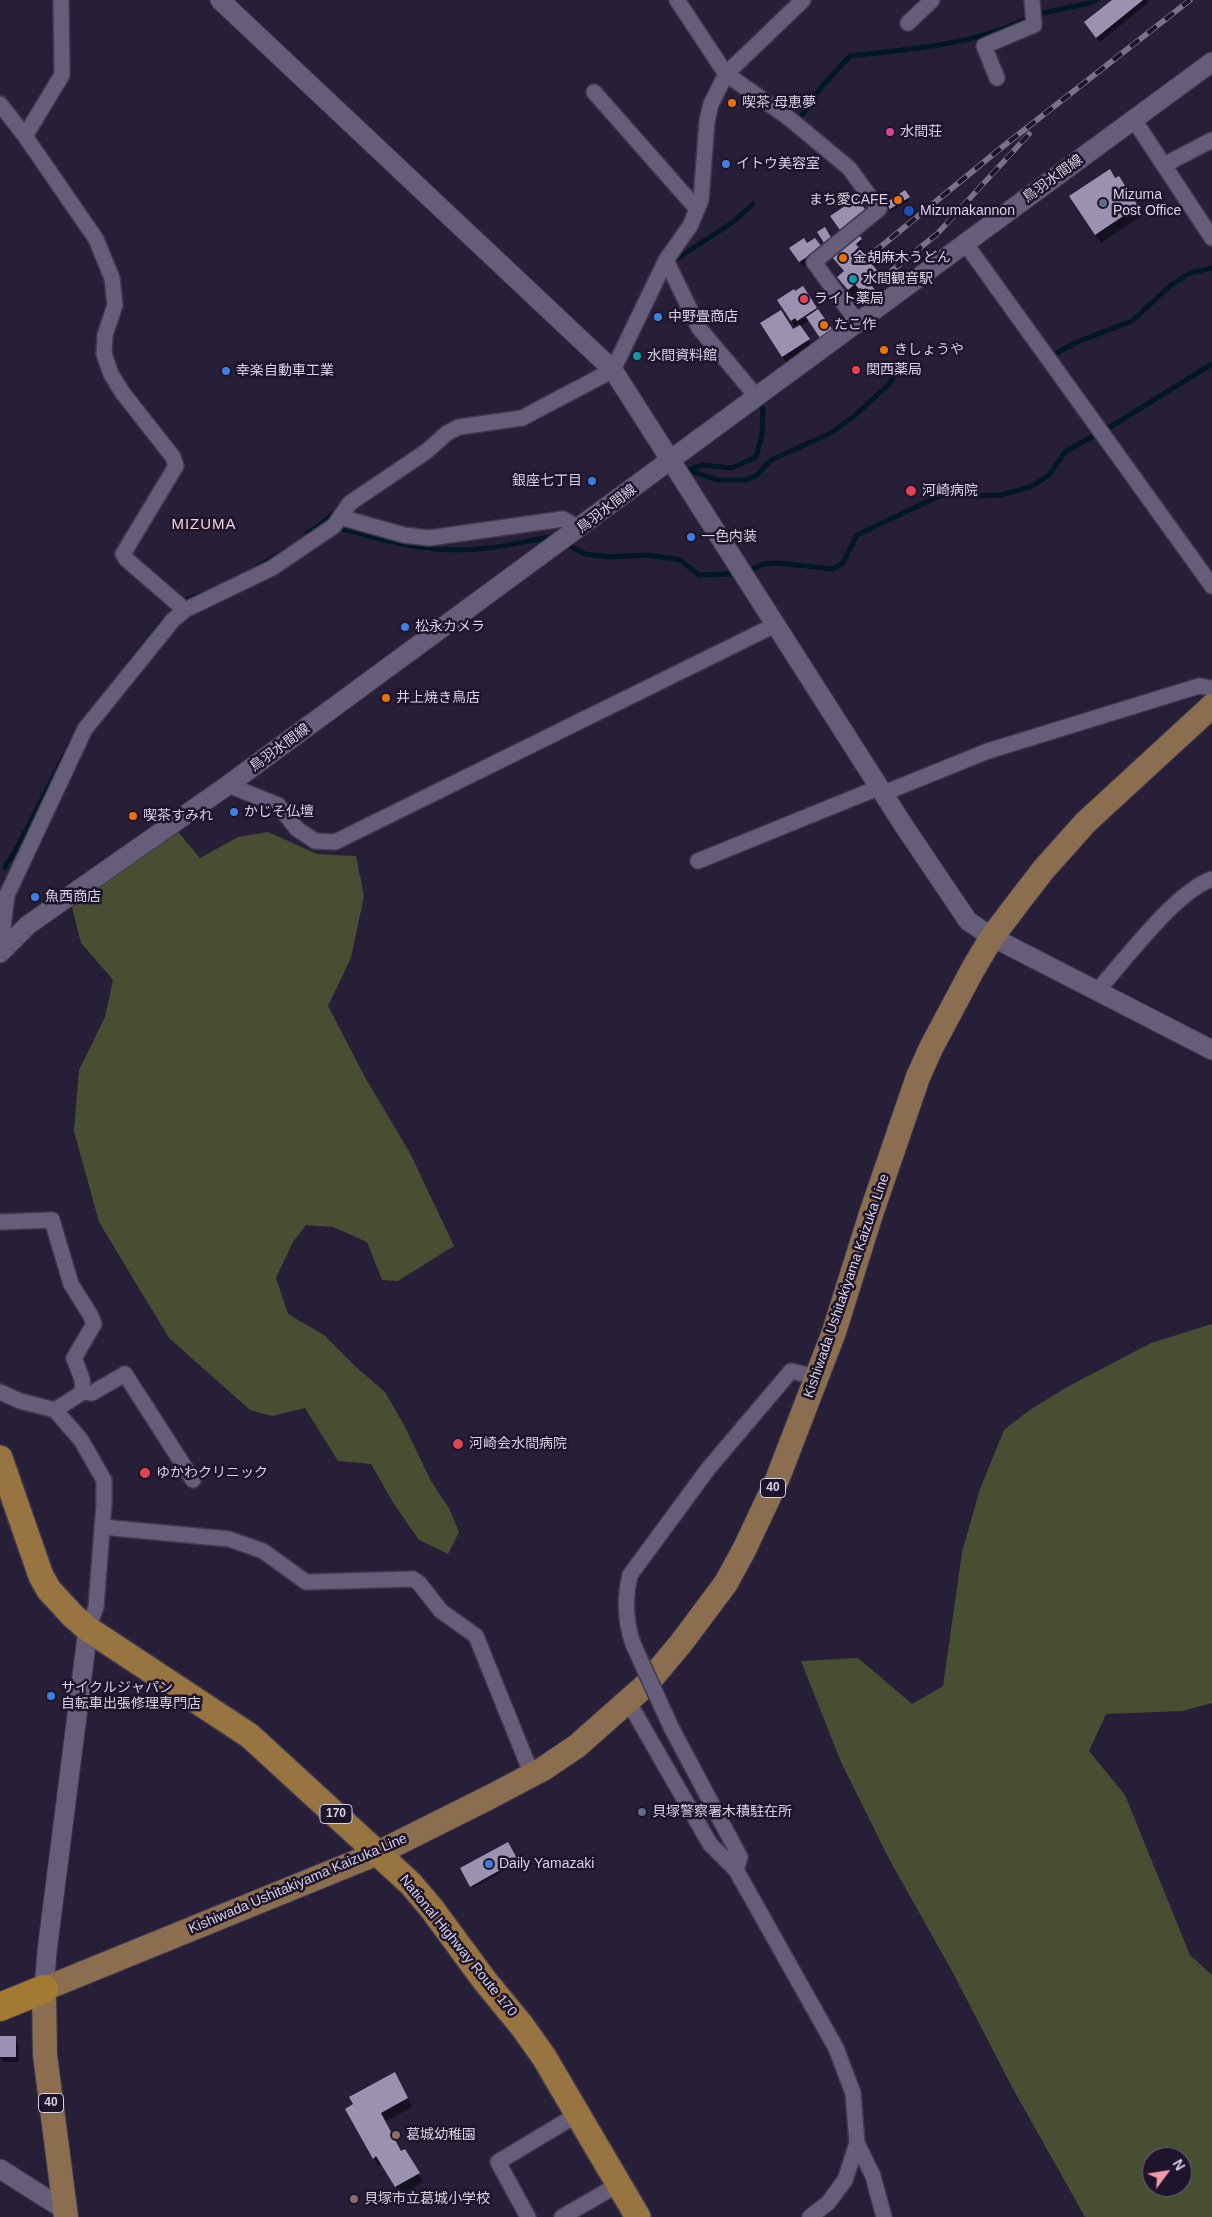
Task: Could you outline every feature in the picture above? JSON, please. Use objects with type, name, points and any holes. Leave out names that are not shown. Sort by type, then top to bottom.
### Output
[{"type":"highway","name":"National Highway Route 170","points":[[0,1458],[41,1576],[49,1590],[88,1629],[250,1736],[411,1884],[544,2057],[638,2217]]},
{"type":"highway","points":[[0,2007],[44,1989]]},
{"type":"main road","name":"Kishiwada Ushitakiyama Kaizuka Line","points":[[44,1989],[378,1853],[532,1775],[576,1746],[646,1685],[682,1642],[726,1583],[748,1543],[777,1480],[834,1332],[871,1214],[918,1077],[931,1048],[992,937],[1044,869],[1086,822],[1212,706]]},
{"type":"main road","name":"40","points":[[44,1989],[45,2055],[68,2215]]},
{"type":"street","points":[[24,136],[62,75],[61,0]]},
{"type":"street","points":[[220,0],[613,370],[968,921],[992,937],[1212,1050]]},
{"type":"street","points":[[677,0],[726,74],[785,115],[849,168],[879,209],[814,262],[858,323]]},
{"type":"street","points":[[0,952],[7,895],[85,729],[156,639],[185,610],[272,568],[334,526],[350,504],[427,451],[446,433],[459,427],[522,418],[613,370],[666,260],[690,226],[701,200],[707,121],[711,104],[726,74],[803,0]]},
{"type":"street","points":[[908,23],[932,0]]},
{"type":"street","points":[[997,78],[984,46],[1034,25],[1032,0]]},
{"type":"street","name":"鳥羽水間線","points":[[0,952],[28,925],[228,785],[580,529],[1212,62]]},
{"type":"street","points":[[594,92],[697,209]]},
{"type":"street","points":[[0,104],[96,239],[112,278],[115,304],[105,335],[104,354],[111,374],[122,392],[174,457],[176,466],[123,554],[126,559],[185,610]]},
{"type":"street","points":[[1134,120],[1212,238]]},
{"type":"street","points":[[1164,165],[1212,140]]},
{"type":"street","points":[[965,243],[1212,586]]},
{"type":"street","points":[[666,260],[699,328],[757,397]]},
{"type":"street","points":[[340,517],[404,535],[429,538],[562,519],[580,529]]},
{"type":"street","points":[[228,785],[278,806],[298,828],[315,841],[335,842],[776,624]]},
{"type":"street","points":[[698,861],[988,751],[1199,686],[1212,688]]},
{"type":"street","points":[[1098,990],[1176,903],[1203,882],[1212,879]]},
{"type":"street","points":[[0,1222],[52,1220],[71,1284],[92,1316],[94,1324],[74,1358],[82,1379],[83,1392]]},
{"type":"street","points":[[736,1870],[740,1857],[672,1729],[633,1644],[627,1625],[626,1593],[630,1575],[708,1469],[791,1371],[816,1377]]},
{"type":"street","points":[[55,1410],[83,1392],[92,1393],[125,1374],[193,1480]]},
{"type":"street","points":[[0,1392],[20,1401],[55,1410],[81,1440],[104,1480],[96,1607],[88,1629],[49,1931],[44,1989]]},
{"type":"street","points":[[102,1527],[229,1539],[263,1551],[306,1582],[413,1579],[419,1583],[441,1611],[476,1636],[532,1775]]},
{"type":"street","points":[[628,1701],[710,1844],[736,1870],[836,2048],[853,2093],[857,2143],[873,2176],[884,2217]]},
{"type":"street","points":[[528,2217],[498,2162],[578,2114]]},
{"type":"street","points":[[810,2217],[828,2203],[845,2180],[857,2143]]},
{"type":"street","points":[[0,2169],[68,2215]]},
{"type":"street","points":[[562,2217],[619,2184]]},
{"type":"green space","points":[[178,832],[200,858],[238,837],[268,832],[317,854],[356,856],[364,896],[351,958],[328,1006],[366,1079],[410,1153],[454,1246],[398,1281],[382,1280],[367,1242],[333,1227],[306,1225],[293,1242],[276,1278],[288,1314],[324,1335],[356,1367],[385,1392],[404,1425],[431,1481],[449,1508],[459,1532],[448,1554],[419,1540],[394,1504],[371,1464],[338,1461],[305,1408],[272,1416],[250,1410],[169,1338],[99,1222],[74,1131],[79,1070],[105,1017],[113,980],[81,943],[71,903]]},
{"type":"green space","points":[[1212,1324],[1212,1703],[1182,1711],[1106,1714],[1089,1751],[1125,1795],[1190,1955],[1212,1975],[1212,2217],[1085,2217],[1012,2087],[952,1971],[888,1857],[841,1762],[801,1661],[858,1658],[912,1704],[943,1686],[962,1552],[980,1489],[1004,1430],[1031,1409],[1069,1386],[1151,1343]]},
{"type":"building","points":[[1112,0],[1143,0],[1096,38],[1084,22]]},
{"type":"building","points":[[1110,169],[1115,178],[1119,176],[1138,206],[1095,235],[1069,196]]},
{"type":"building","points":[[905,190],[910,197],[890,209],[886,203]]},
{"type":"building","points":[[857,198],[867,212],[840,230],[830,216]]},
{"type":"building","points":[[825,227],[833,241],[826,246],[817,232]]},
{"type":"building","points":[[859,235],[862,239],[856,244],[879,273],[869,282],[878,294],[862,307],[856,300],[863,294],[855,284],[848,290],[837,277],[844,271],[832,257]]},
{"type":"building","points":[[804,238],[807,243],[815,238],[822,247],[799,262],[789,248]]},
{"type":"building","points":[[803,286],[817,308],[797,321],[795,318],[791,321],[777,300],[794,289],[795,291]]},
{"type":"building","points":[[818,309],[832,329],[820,338],[806,317]]},
{"type":"building","points":[[781,310],[793,329],[800,325],[810,339],[782,357],[760,323]]},
{"type":"building","name":"Daily Yamazaki","points":[[508,1842],[518,1860],[470,1887],[460,1868]]},
{"type":"building","points":[[0,2036],[16,2036],[16,2057],[0,2057]]},
{"type":"building","points":[[395,2072],[408,2098],[381,2113],[401,2151],[405,2149],[420,2173],[395,2187],[376,2156],[373,2159],[345,2109],[353,2104],[349,2097]]},
{"type":"waterway","points":[[1039,14],[1096,0]]},
{"type":"waterway","points":[[801,116],[823,85],[850,56],[960,41],[982,36],[1024,20]]},
{"type":"waterway","points":[[673,264],[672,262],[733,222],[753,204]]},
{"type":"waterway","points":[[1055,354],[1077,342],[1132,321],[1171,285],[1190,273],[1212,268]]},
{"type":"waterway","points":[[688,470],[717,480],[746,480],[756,476],[771,460],[829,434],[852,418],[889,384],[896,373],[911,362]]},
{"type":"waterway","points":[[1107,429],[1212,364]]},
{"type":"waterway","points":[[688,470],[702,465],[732,468],[756,457],[762,435],[763,408]]},
{"type":"waterway","points":[[752,569],[764,564],[778,563],[833,569],[843,563],[857,535],[937,497],[948,494],[968,496],[1000,495],[1031,487],[1049,475],[1065,452],[1093,436]]},
{"type":"waterway","points":[[321,524],[340,508]]},
{"type":"waterway","points":[[309,536],[307,533],[323,523]]},
{"type":"waterway","points":[[343,529],[397,543],[450,550],[496,547],[552,537]]},
{"type":"waterway","points":[[570,546],[585,554],[608,557],[649,555],[680,560],[699,575],[733,574]]},
{"type":"waterway","points":[[256,568],[288,549]]},
{"type":"waterway","points":[[180,604],[204,593]]},
{"type":"waterway","points":[[128,664],[163,621]]},
{"type":"waterway","points":[[5,867],[16,850],[77,731]]},
{"type":"railway","points":[[873,253],[1001,148],[1190,0]]},
{"type":"railway","points":[[879,281],[937,234],[1029,134]]},
{"type":"place","name":"喫茶 母恵夢","points":[[732,103]]},
{"type":"place","name":"水間荘","points":[[890,132]]},
{"type":"place","name":"イトウ美容室","points":[[726,164]]},
{"type":"place","name":"まち愛CAFE","points":[[898,200]]},
{"type":"place","name":"Mizuma Post Office","points":[[1103,203]]},
{"type":"place","name":"Mizumakannon","points":[[909,211]]},
{"type":"place","name":"金胡麻木うどん","points":[[843,258]]},
{"type":"place","name":"水間観音駅","points":[[853,279]]},
{"type":"place","name":"ライト薬局","points":[[804,299]]},
{"type":"place","name":"中野畳商店","points":[[658,317]]},
{"type":"place","name":"たこ作","points":[[824,325]]},
{"type":"place","name":"きしょうや","points":[[884,350]]},
{"type":"place","name":"水間資料館","points":[[637,356]]},
{"type":"place","name":"関西薬局","points":[[856,370]]},
{"type":"place","name":"幸楽自動車工業","points":[[226,371]]},
{"type":"place","name":"銀座七丁目","points":[[592,481]]},
{"type":"place","name":"河崎病院","points":[[911,491]]},
{"type":"place","name":"一色内装","points":[[691,537]]},
{"type":"place","name":"松永カメラ","points":[[405,627]]},
{"type":"place","name":"井上焼き鳥店","points":[[386,698]]},
{"type":"place","name":"かじそ仏壇","points":[[234,812]]},
{"type":"place","name":"喫茶すみれ","points":[[133,816]]},
{"type":"place","name":"魚西商店","points":[[35,897]]},
{"type":"place","name":"河崎会水間病院","points":[[458,1444]]},
{"type":"place","name":"ゆかわクリニック","points":[[145,1473]]},
{"type":"place","name":"サイクルジャパン 自転車出張修理専門店","points":[[51,1696]]},
{"type":"place","name":"貝塚警察署木積駐在所","points":[[642,1812]]},
{"type":"place","name":"Daily Yamazaki","points":[[489,1864]]},
{"type":"place","name":"葛城幼稚園","points":[[396,2135]]},
{"type":"place","name":"貝塚市立葛城小学校","points":[[354,2199]]},
{"type":"district","name":"MIZUMA","points":[[204,525]]}]
